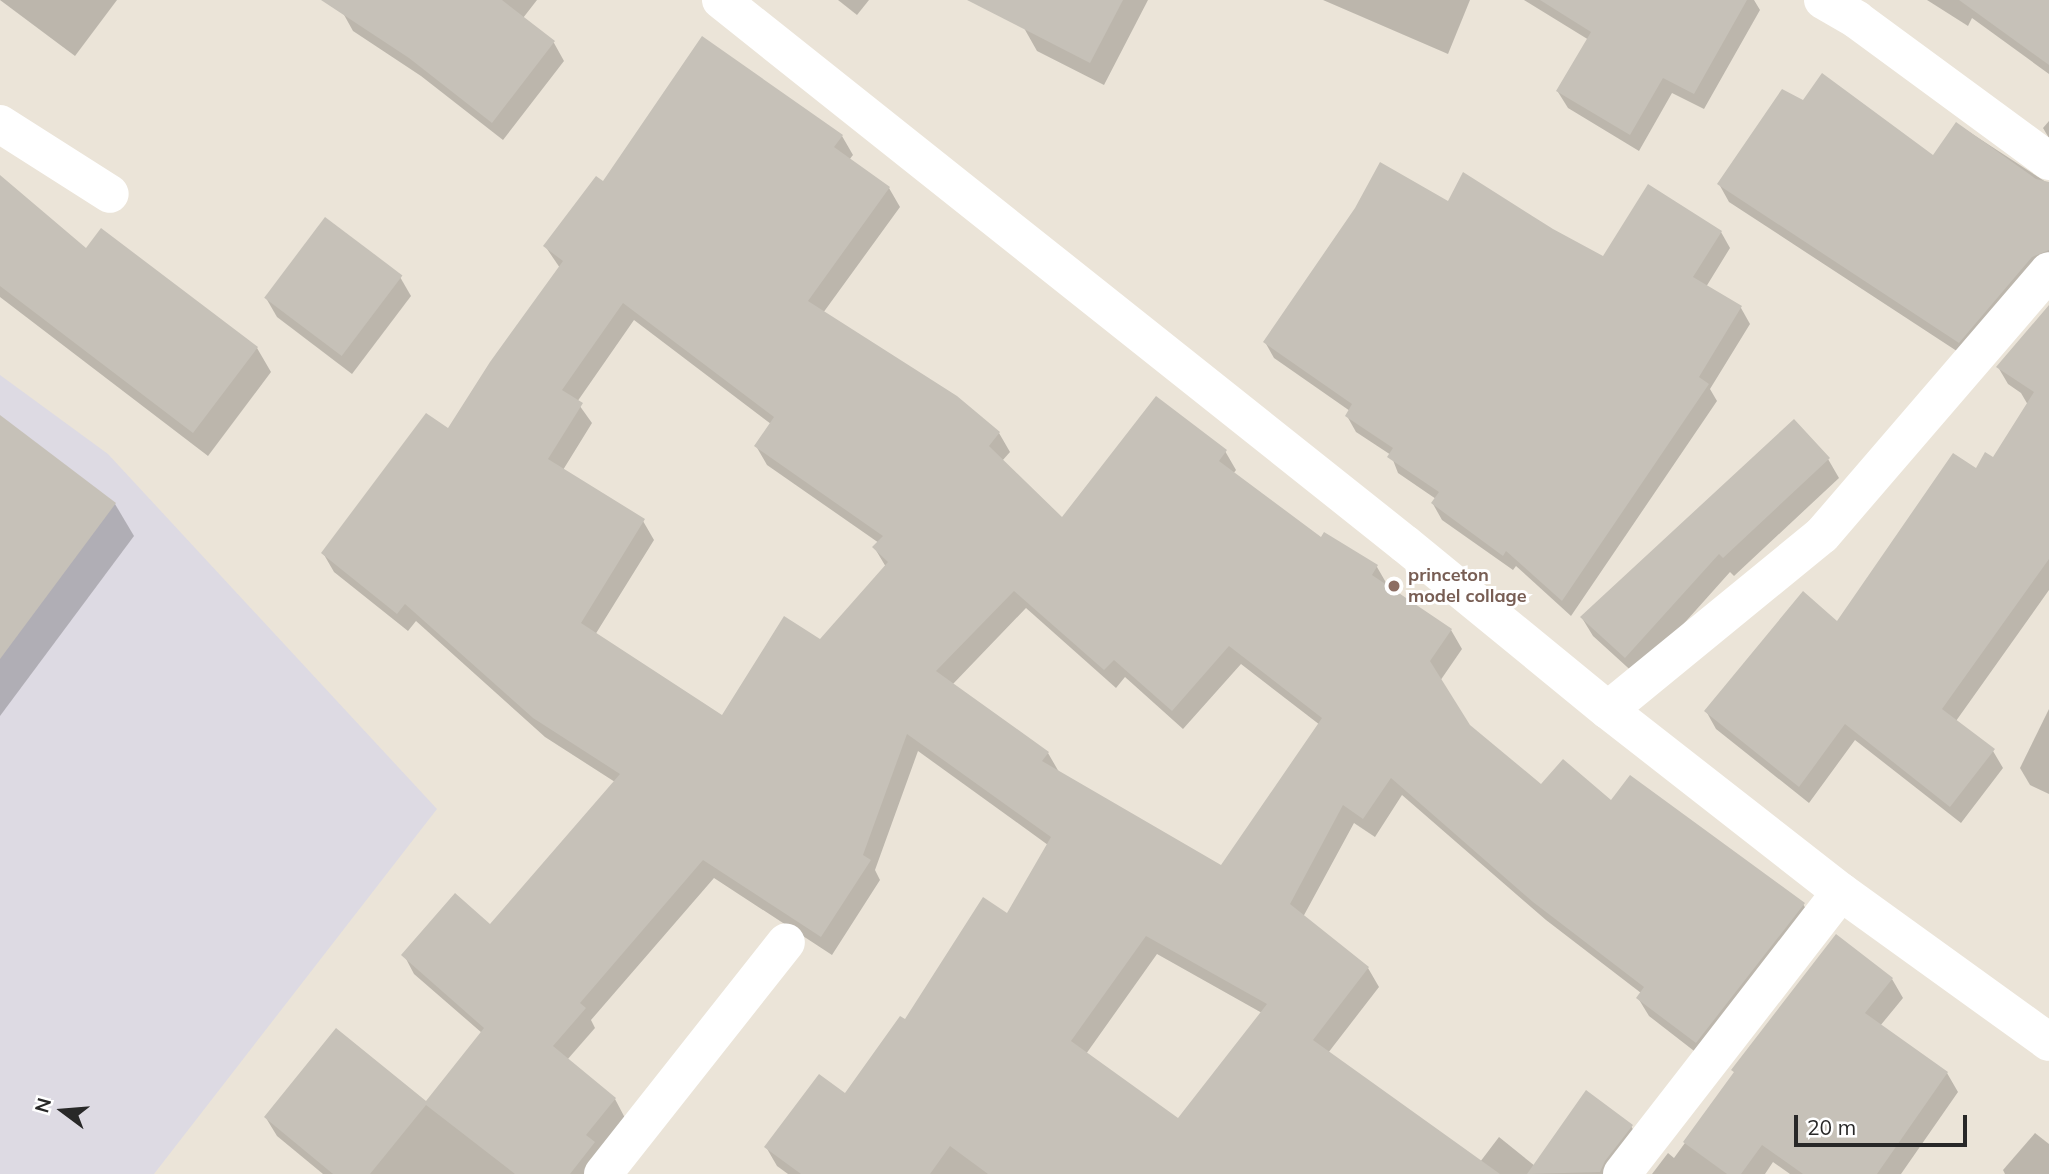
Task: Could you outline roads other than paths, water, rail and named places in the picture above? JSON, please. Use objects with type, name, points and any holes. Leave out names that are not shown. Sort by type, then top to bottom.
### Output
[{"type":"street","points":[[721,0],[1405,544],[1608,710],[1840,892],[2049,1042]]},
{"type":"street","points":[[1823,0],[1857,20],[2049,161]]},
{"type":"street","points":[[0,124],[110,194]]},
{"type":"street","points":[[1608,710],[1822,535],[2049,271]]},
{"type":"street","points":[[1622,1174],[1840,892]]},
{"type":"street","points":[[603,1174],[786,942]]},
{"type":"place","name":"princeton model collage","points":[[1394,586]]}]
